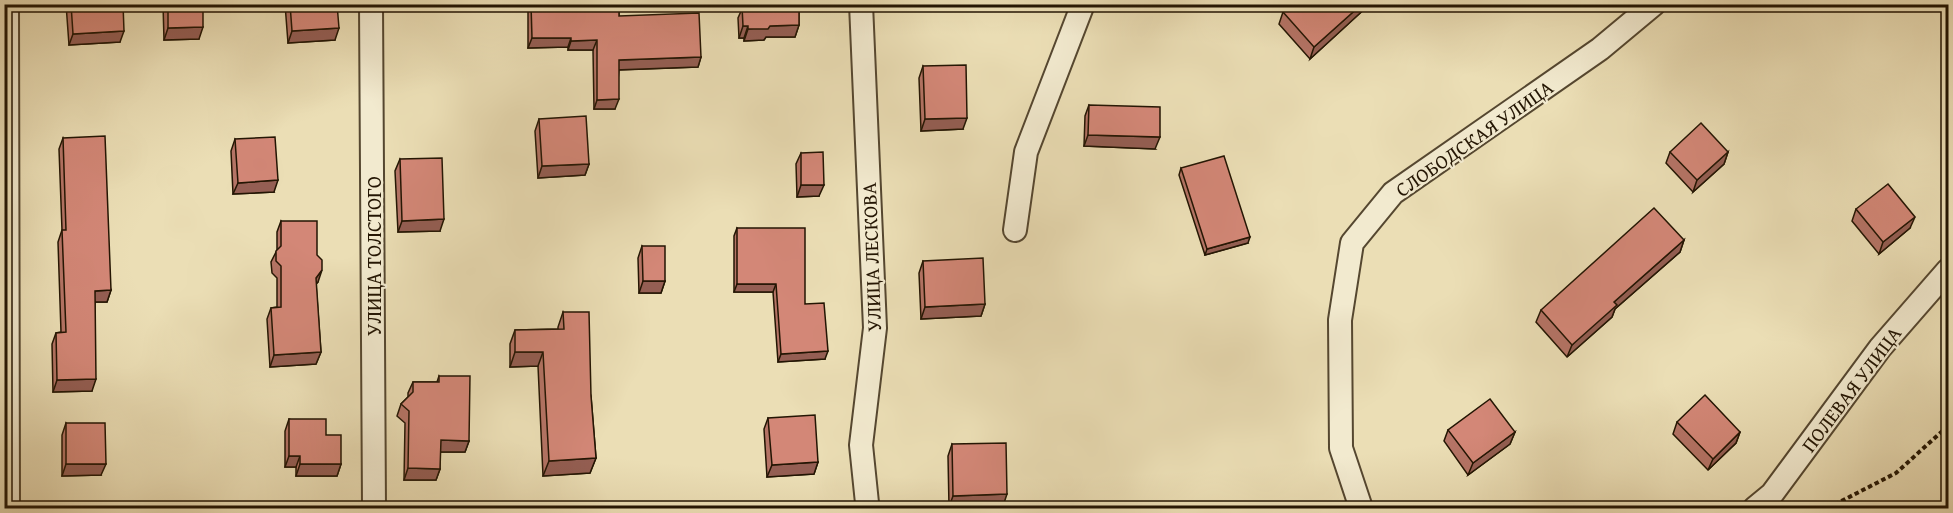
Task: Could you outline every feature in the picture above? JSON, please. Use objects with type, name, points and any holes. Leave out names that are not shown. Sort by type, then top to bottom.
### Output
[{"type":"street","points":[[7,4],[8,508]]},
{"type":"street","name":"УЛИЦА ТОЛСТОГО","points":[[371,4],[374,508]]},
{"type":"street","name":"УЛИЦА ЛЕСКОВА","points":[[861,4],[875,328],[861,445],[867,503],[865,508]]},
{"type":"street","points":[[1015,230],[1026,152],[1083,4]]},
{"type":"street","name":"СЛОБОДСКАЯ УЛИЦА","points":[[1361,508],[1341,448],[1340,320],[1352,243],[1393,193],[1600,49],[1654,4]]},
{"type":"street","name":"ПОЛЕВАЯ УЛИЦА","points":[[1755,508],[1772,494],[1880,348],[1948,270]]},
{"type":"path","points":[[1828,508],[1896,473],[1948,426]]},
{"type":"building","points":[[71,4],[123,4],[124,31],[73,34]]},
{"type":"building","points":[[168,4],[203,4],[203,27],[168,28]]},
{"type":"building","points":[[290,4],[337,4],[339,28],[292,31]]},
{"type":"building","points":[[531,4],[619,4],[619,16],[699,13],[701,57],[619,60],[619,99],[597,100],[597,40],[532,38]]},
{"type":"building","points":[[746,4],[799,4],[799,25],[748,29],[748,26],[743,26],[742,6]]},
{"type":"building","points":[[1292,4],[1362,4],[1314,47],[1283,12]]},
{"type":"building","points":[[966,65],[967,118],[925,119],[923,66]]},
{"type":"building","points":[[1089,105],[1160,107],[1160,137],[1088,135]]},
{"type":"building","points":[[586,116],[589,164],[542,166],[539,119]]},
{"type":"building","points":[[1701,123],[1728,152],[1697,180],[1670,152]]},
{"type":"building","points":[[105,136],[111,290],[95,291],[96,379],[57,380],[56,333],[66,332],[62,230],[66,230],[63,138]]},
{"type":"building","points":[[275,137],[278,180],[238,183],[235,139]]},
{"type":"building","points":[[823,152],[824,185],[801,185],[801,153]]},
{"type":"building","points":[[1224,156],[1250,237],[1207,249],[1181,168]]},
{"type":"building","points":[[442,158],[444,219],[402,221],[400,159]]},
{"type":"building","points":[[1888,184],[1915,217],[1883,242],[1856,209]]},
{"type":"building","points":[[1654,208],[1684,240],[1614,302],[1617,305],[1572,345],[1541,310]]},
{"type":"building","points":[[281,221],[317,221],[317,255],[322,260],[322,270],[316,278],[321,352],[274,355],[271,308],[281,307],[281,266],[276,261],[276,251],[281,246]]},
{"type":"building","points":[[737,228],[805,228],[805,304],[824,303],[828,351],[781,354],[776,284],[737,284]]},
{"type":"building","points":[[642,246],[665,246],[665,281],[643,281]]},
{"type":"building","points":[[983,258],[985,304],[925,307],[923,261]]},
{"type":"building","points":[[563,312],[589,312],[591,396],[596,458],[549,461],[543,352],[515,352],[515,330],[564,329]]},
{"type":"building","points":[[439,376],[470,376],[469,441],[441,440],[440,469],[408,468],[409,411],[401,404],[413,392],[413,382],[439,382]]},
{"type":"building","points":[[1705,395],[1740,432],[1713,459],[1677,422]]},
{"type":"building","points":[[1490,399],[1515,432],[1473,463],[1448,430]]},
{"type":"building","points":[[815,415],[818,462],[772,465],[768,418]]},
{"type":"building","points":[[289,419],[326,419],[326,435],[341,435],[341,464],[300,464],[300,456],[289,456]]},
{"type":"building","points":[[66,423],[105,423],[106,464],[66,464]]},
{"type":"building","points":[[1006,443],[1007,494],[953,496],[952,444]]}]
